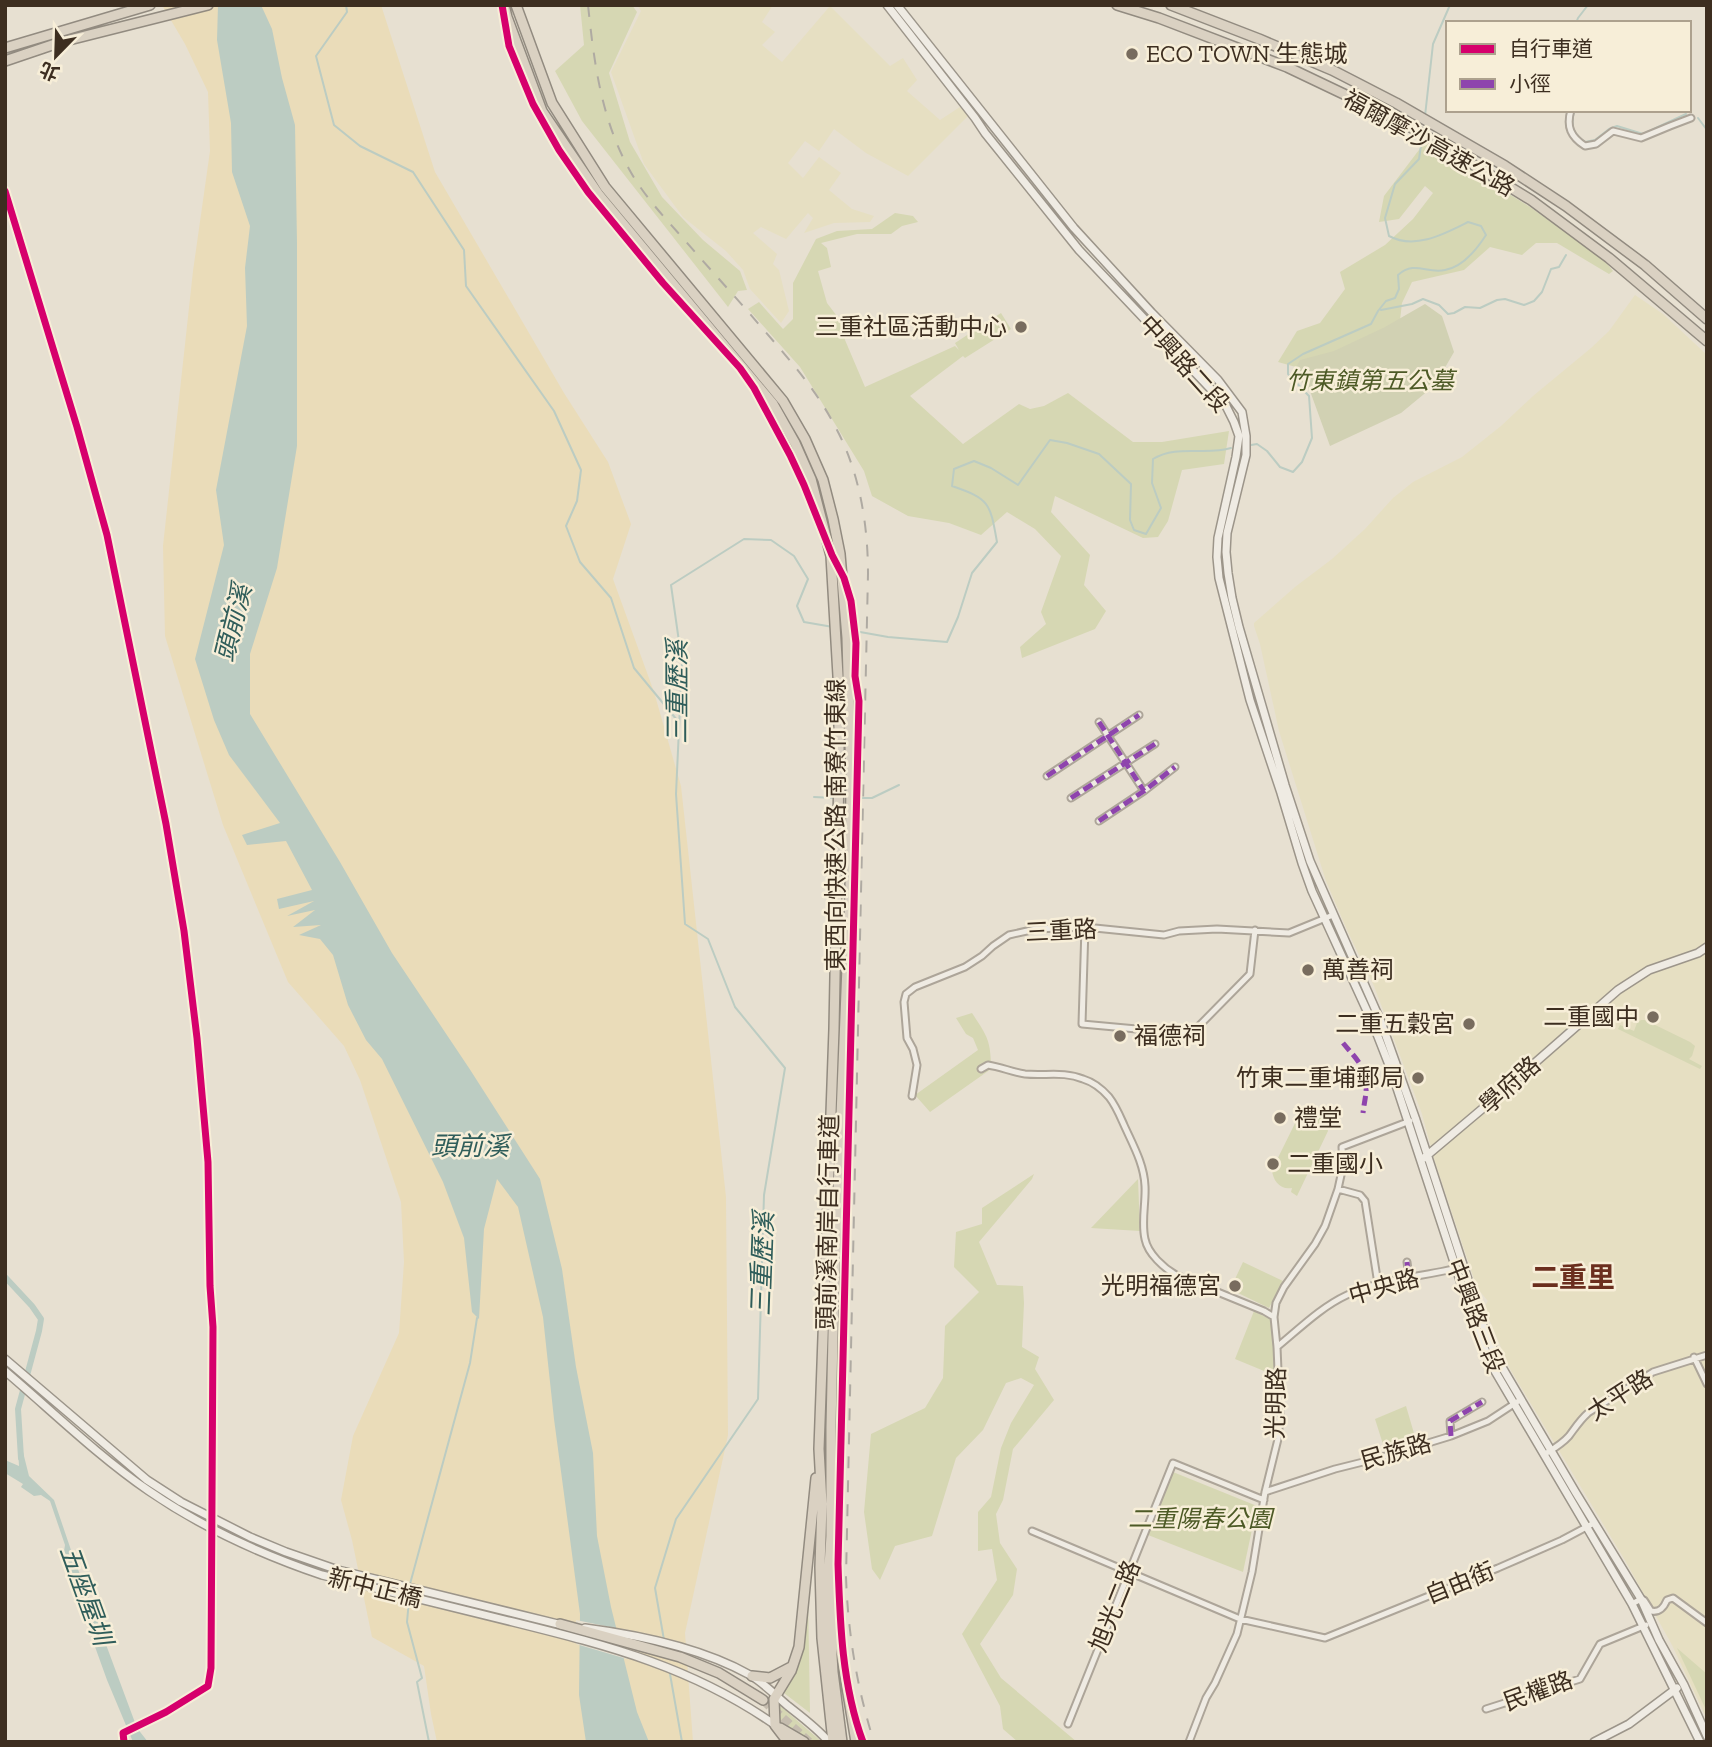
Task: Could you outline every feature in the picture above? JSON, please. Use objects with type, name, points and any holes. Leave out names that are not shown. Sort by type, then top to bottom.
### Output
[{"type":"highway","points":[[5,48],[150,5]]},
{"type":"highway","points":[[5,61],[61,42],[208,5]]},
{"type":"highway","name":"東西向快速公路 南寮竹東線","points":[[505,5],[542,111],[599,195],[773,404],[811,479],[831,556],[851,779],[850,892],[831,1427],[829,1607],[836,1740]]},
{"type":"highway","name":"東西向快速公路 南寮竹東線","points":[[516,5],[552,103],[605,187],[783,401],[805,439],[823,480],[840,554],[847,638],[839,797],[834,1029],[819,1449],[822,1504],[822,1638],[831,1728],[836,1740]]},
{"type":"highway","name":"福爾摩沙高速公路","points":[[1117,5],[1159,18],[1287,67],[1425,135],[1531,200],[1609,258],[1707,341]]},
{"type":"highway","name":"福爾摩沙高速公路","points":[[1171,5],[1332,70],[1396,103],[1505,166],[1566,206],[1644,265],[1707,319]]},
{"type":"highway","points":[[788,1742],[775,1725],[774,1699],[793,1666],[799,1647],[819,1449]]},
{"type":"highway","points":[[831,1536],[853,1742]]},
{"type":"highway","points":[[560,1624],[680,1657],[719,1673],[763,1700]]},
{"type":"highway","points":[[752,1676],[770,1678],[793,1666]]},
{"type":"highway","points":[[775,1725],[804,1742]]},
{"type":"main road","name":"中興路二段","points":[[887,5],[1079,250],[1225,404],[1234,422],[1239,436],[1218,538],[1219,578],[1250,700],[1302,863],[1329,917]]},
{"type":"main road","name":"中興路二段","points":[[897,5],[1074,228],[1194,356],[1242,412],[1246,455],[1227,533],[1226,552],[1232,598],[1270,734],[1329,917]]},
{"type":"main road","points":[[1186,363],[1194,356]]},
{"type":"main road","name":"中興路三段","points":[[1329,917],[1411,1121],[1460,1267],[1475,1326],[1492,1366],[1548,1452],[1590,1525],[1644,1626],[1700,1742]]},
{"type":"main road","name":"學府路","points":[[1424,1158],[1618,990],[1650,970],[1698,953],[1707,947]]},
{"type":"main road","points":[[5,1359],[14,1373]]},
{"type":"main road","points":[[5,1371],[14,1373]]},
{"type":"main road","name":"新中正橋","points":[[14,1373],[147,1480],[181,1502],[250,1537],[338,1570],[560,1624],[646,1638],[715,1659],[752,1676],[836,1740]]},
{"type":"main road","name":"新中正橋","points":[[14,1373],[110,1461],[149,1491],[193,1518],[258,1550],[322,1575],[569,1636],[641,1657],[712,1686],[775,1725],[796,1742]]},
{"type":"main road","name":"中興路三段","points":[[1590,1525],[1641,1599],[1707,1736]]},
{"type":"main road","points":[[1594,1742],[1629,1724],[1684,1685]]},
{"type":"street","points":[[1571,112],[1571,133],[1577,141],[1586,146],[1596,144],[1613,131],[1641,138],[1691,118]]},
{"type":"street","points":[[1047,776],[1139,715]]},
{"type":"street","points":[[1099,722],[1144,791]]},
{"type":"street","points":[[1071,798],[1155,744]]},
{"type":"street","points":[[1099,821],[1175,766]]},
{"type":"street","name":"三重路","points":[[912,1096],[917,1065],[907,1038],[904,1002],[906,994],[915,987],[965,967],[1010,935],[1036,929],[1085,927],[1164,934],[1217,929],[1289,933],[1329,917]]},
{"type":"street","points":[[1085,927],[1082,1024],[1191,1034],[1250,974],[1255,930]]},
{"type":"street","points":[[981,1069],[988,1065],[1025,1074],[1066,1074],[1097,1086],[1116,1107],[1141,1163],[1146,1206],[1144,1239],[1148,1247],[1167,1270],[1274,1317]]},
{"type":"street","name":"光明路","points":[[1189,1742],[1200,1710],[1233,1644],[1252,1572],[1265,1492],[1279,1432],[1274,1317],[1276,1303],[1325,1226],[1343,1166],[1342,1147],[1411,1121]]},
{"type":"street","points":[[1338,1189],[1360,1195],[1365,1201],[1378,1284]]},
{"type":"street","points":[[1407,1262],[1409,1278]]},
{"type":"street","name":"中央路","points":[[1277,1347],[1331,1303],[1349,1294],[1378,1284],[1460,1267]]},
{"type":"street","name":"太平路","points":[[1548,1452],[1568,1437],[1588,1413],[1653,1372],[1707,1354]]},
{"type":"street","points":[[1694,1357],[1707,1384]]},
{"type":"street","points":[[1451,1436],[1450,1421],[1482,1402]]},
{"type":"street","name":"民族路","points":[[1265,1492],[1451,1436],[1488,1421],[1517,1402]]},
{"type":"street","name":"旭光二路","points":[[1068,1724],[1173,1462],[1264,1500]]},
{"type":"street","name":"自由街","points":[[1240,1619],[1325,1639],[1498,1568],[1590,1525]]},
{"type":"street","points":[[1032,1531],[1240,1619]]},
{"type":"street","points":[[1632,1604],[1644,1600],[1651,1611],[1655,1612],[1661,1609],[1667,1600],[1673,1598],[1707,1623]]},
{"type":"street","name":"民權路","points":[[1486,1709],[1580,1679],[1600,1644],[1652,1623]]},
{"type":"shaded area","points":[[637,5],[773,5],[762,22],[775,32],[762,45],[782,62],[830,6],[890,66],[903,58],[917,80],[907,91],[940,120],[960,107],[968,116],[908,176],[866,153],[834,129],[819,151],[805,141],[788,163],[803,178],[819,157],[841,173],[829,190],[852,209],[874,216],[870,222],[834,223],[804,233],[813,218],[808,213],[786,239],[761,227],[753,233],[777,254],[773,264],[779,270],[789,311],[781,323],[750,289],[743,270],[726,251],[683,217],[644,164],[611,72],[641,11]]},
{"type":"shaded area","points":[[1635,295],[1663,314],[1707,355],[1707,1719],[1672,1645],[1626,1562],[1510,1369],[1484,1307],[1488,1301],[1477,1288],[1422,1114],[1374,986],[1326,881],[1279,731],[1254,626],[1254,623],[1295,587],[1365,529],[1393,498],[1413,482],[1462,457],[1591,348],[1609,331]]},
{"type":"green space","points":[[580,5],[632,5],[637,12],[609,73],[630,142],[662,197],[703,240],[740,271],[747,290],[738,291],[728,307],[582,121],[555,71],[584,45]]},
{"type":"green space","points":[[1425,142],[1530,207],[1604,260],[1613,271],[1609,274],[1557,243],[1536,243],[1522,255],[1490,247],[1464,270],[1412,282],[1402,303],[1399,329],[1335,378],[1278,362],[1297,331],[1320,323],[1345,289],[1340,272],[1385,245],[1413,219],[1433,193],[1425,186],[1399,219],[1379,222],[1384,196]]},
{"type":"green space","points":[[895,213],[913,216],[918,222],[902,226],[891,234],[857,234],[821,243],[827,248],[831,267],[818,271],[827,303],[843,324],[845,340],[865,387],[955,346],[959,350],[955,343],[1001,313],[1011,329],[965,358],[963,356],[910,396],[963,444],[1019,404],[1030,409],[1044,406],[1068,393],[1133,442],[1162,442],[1229,431],[1224,464],[1182,470],[1168,521],[1158,537],[1143,538],[1055,496],[1051,512],[1090,555],[1084,585],[1106,611],[1095,629],[1022,658],[1020,647],[1046,624],[1041,612],[1061,556],[1035,529],[1007,512],[981,535],[949,523],[908,516],[872,496],[864,471],[800,367],[748,309],[759,302],[783,329],[793,319],[793,283],[816,239],[837,231],[872,229]]},
{"type":"green space","name":"竹東鎮第五公墓","points":[[1425,304],[1442,316],[1454,352],[1435,385],[1401,413],[1330,446],[1310,391],[1293,373],[1300,360],[1334,351]]},
{"type":"green space","points":[[972,1013],[987,1039],[991,1069],[930,1112],[915,1095],[978,1050],[973,1038],[966,1034],[956,1018]]},
{"type":"green space","points":[[1641,1020],[1695,1046],[1689,1059],[1702,1066],[1700,1069],[1618,1029],[1620,1025],[1634,1031]]},
{"type":"green space","points":[[1303,1107],[1308,1109],[1305,1116],[1320,1118],[1325,1122],[1328,1131],[1297,1196],[1291,1192],[1292,1188],[1284,1188],[1278,1184],[1272,1170]]},
{"type":"green space","points":[[1034,1174],[979,1242],[997,1285],[1023,1286],[1022,1347],[1039,1357],[1035,1369],[1054,1400],[1013,1449],[1003,1500],[996,1514],[1000,1543],[1017,1569],[1013,1595],[980,1644],[1001,1678],[1077,1742],[1018,1742],[1003,1729],[1000,1706],[962,1634],[997,1580],[992,1549],[978,1551],[978,1512],[991,1497],[1001,1448],[1011,1423],[1034,1385],[1021,1378],[1006,1383],[983,1430],[956,1458],[932,1536],[895,1546],[880,1580],[872,1569],[864,1512],[871,1434],[925,1408],[943,1378],[945,1326],[979,1292],[954,1267],[956,1232],[982,1224],[982,1208]]},
{"type":"green space","points":[[1138,1179],[1140,1231],[1091,1228]]},
{"type":"green space","points":[[1243,1262],[1283,1281],[1269,1308],[1238,1293],[1243,1283],[1235,1279]]},
{"type":"green space","points":[[1254,1311],[1270,1319],[1276,1376],[1235,1359]]},
{"type":"green space","points":[[1406,1406],[1418,1447],[1387,1457],[1375,1419]]},
{"type":"green space","name":"二重陽春公園","points":[[1173,1472],[1257,1506],[1243,1572],[1148,1535]]},
{"type":"green space","points":[[808,1597],[810,1713],[784,1693],[795,1667]]},
{"type":"green space","points":[[1677,1648],[1707,1674],[1707,1712]]},
{"type":"green space","points":[[778,1704],[822,1742],[811,1742],[780,1722]]},
{"type":"sand","points":[[162,5],[381,5],[435,172],[564,393],[608,462],[631,524],[613,579],[654,692],[681,786],[726,1197],[728,1435],[685,1633],[693,1742],[437,1742],[424,1666],[372,1637],[341,1500],[353,1436],[399,1333],[404,1262],[401,1202],[360,1080],[344,1046],[288,982],[223,825],[165,636],[163,546],[193,271],[210,151],[208,92],[185,44]]},
{"type":"water","name":"頭前溪","points":[[218,5],[261,5],[272,29],[295,125],[297,446],[277,568],[250,654],[250,714],[392,953],[540,1179],[562,1269],[576,1367],[593,1453],[597,1536],[637,1712],[649,1742],[586,1742],[579,1695],[580,1614],[543,1317],[518,1207],[497,1179],[484,1229],[479,1319],[472,1312],[464,1238],[443,1182],[382,1059],[366,1040],[348,1005],[333,955],[320,939],[299,935],[321,925],[293,927],[315,910],[287,916],[314,901],[279,909],[277,899],[312,890],[286,841],[247,845],[242,835],[280,823],[229,755],[214,720],[195,659],[224,545],[216,490],[247,326],[245,268],[250,226],[232,172],[231,123],[217,40]]},
{"type":"water","name":"五座屋圳","points":[[18,1449],[23,1452],[29,1476],[54,1500],[137,1728],[148,1742],[133,1742],[107,1680],[63,1558],[65,1545],[50,1501],[41,1495],[34,1496],[21,1487],[23,1484],[5,1473],[5,1460],[19,1466]]},
{"type":"pier","points":[[576,1620],[620,1629],[627,1659],[576,1644]]},
{"type":"waterway","points":[[346,5],[347,12],[316,56],[334,125],[360,146],[413,172],[464,250],[466,286],[554,411],[581,470],[577,501],[566,526],[580,562],[611,598],[634,668],[677,720]]},
{"type":"waterway","name":"三重歷溪","points":[[1425,116],[1433,44],[1450,5]]},
{"type":"waterway","points":[[1577,21],[1588,5]]},
{"type":"waterway","points":[[1574,112],[1573,128],[1585,142],[1595,140],[1617,126],[1643,134],[1686,114]]},
{"type":"waterway","points":[[1698,118],[1707,130]]},
{"type":"waterway","name":"三重歷溪","points":[[1251,445],[1257,444],[1267,451],[1280,467],[1293,472],[1302,462],[1312,438],[1309,396],[1288,374],[1288,364],[1303,354],[1371,324],[1386,301],[1395,298],[1399,289],[1398,275],[1404,271],[1410,268],[1438,271],[1452,268],[1469,257],[1486,235],[1481,226],[1468,222],[1419,241],[1399,240],[1389,236],[1385,218],[1395,184],[1419,159],[1422,139]]},
{"type":"waterway","points":[[1381,310],[1423,299],[1439,305],[1448,314],[1465,307],[1480,308],[1505,299],[1524,305],[1534,301],[1542,292],[1551,269],[1559,267],[1566,255]]},
{"type":"waterway","name":"三重歷溪","points":[[849,630],[888,637],[947,642],[972,573],[997,542],[986,504],[974,495],[952,486],[954,469],[974,461],[1018,485],[1050,440],[1067,443],[1099,454],[1131,484],[1130,520],[1134,530],[1146,534],[1161,508],[1152,483],[1153,459],[1172,452],[1231,448]]},
{"type":"waterway","name":"三重歷溪","points":[[664,1640],[655,1588],[676,1519],[758,1399],[764,1195],[785,1068],[735,1007],[708,939],[685,924],[676,794],[682,663],[671,585],[744,539],[771,540],[794,556],[808,579],[797,606],[804,622],[833,627]]},
{"type":"waterway","points":[[854,798],[872,798],[899,785]]},
{"type":"waterway","points":[[814,797],[834,798]]},
{"type":"waterway","points":[[5,1277],[41,1319],[18,1409],[21,1458]]},
{"type":"waterway","points":[[410,1584],[470,1363],[477,1318]]},
{"type":"waterway","points":[[409,1600],[407,1622],[422,1678],[417,1682],[429,1742]]},
{"type":"waterway","name":"三重歷溪","points":[[670,1674],[682,1742]]},
{"type":"tunnel","points":[[763,1700],[809,1742]]},
{"type":"railway","points":[[588,5],[596,68],[605,110],[619,150],[629,169],[651,202],[803,377],[837,430],[852,464],[861,500],[868,574],[846,1577],[854,1661],[874,1742]]},
{"type":"marked path","points":[[1047,776],[1139,715]]},
{"type":"marked path","points":[[1099,722],[1144,791]]},
{"type":"marked path","points":[[1071,798],[1155,744]]},
{"type":"marked path","points":[[1099,821],[1175,767]]},
{"type":"marked path","points":[[1343,1043],[1364,1072],[1366,1091],[1363,1113]]},
{"type":"marked path","points":[[1407,1262],[1409,1278]]},
{"type":"marked path","points":[[1451,1436],[1450,1421],[1482,1402]]},
{"type":"cycle path","name":"頭前溪南岸自行車道","points":[[502,5],[509,46],[533,104],[559,150],[588,192],[663,283],[740,368],[754,388],[804,485],[844,578],[851,601],[859,701],[838,1564],[846,1676],[863,1742]]},
{"type":"cycle path","points":[[5,191],[107,535],[166,824],[184,931],[208,1162],[213,1327],[211,1668],[208,1686],[166,1712],[123,1733],[124,1742]]},
{"type":"place","name":"ECO TOWN 生態城","points":[[1132,54]]},
{"type":"place","name":"三重社區活動中心","points":[[1021,327]]},
{"type":"place","name":"萬善祠","points":[[1308,970]]},
{"type":"place","name":"二重國中","points":[[1653,1017]]},
{"type":"place","name":"二重五穀宮","points":[[1469,1024]]},
{"type":"place","name":"福德祠","points":[[1120,1036]]},
{"type":"place","name":"竹東二重埔郵局","points":[[1418,1078]]},
{"type":"place","name":"禮堂","points":[[1280,1118]]},
{"type":"place","name":"二重國小","points":[[1273,1164]]},
{"type":"place","name":"光明福德宮","points":[[1235,1286]]},
{"type":"district","name":"二重里","points":[[1573,1277]]}]
